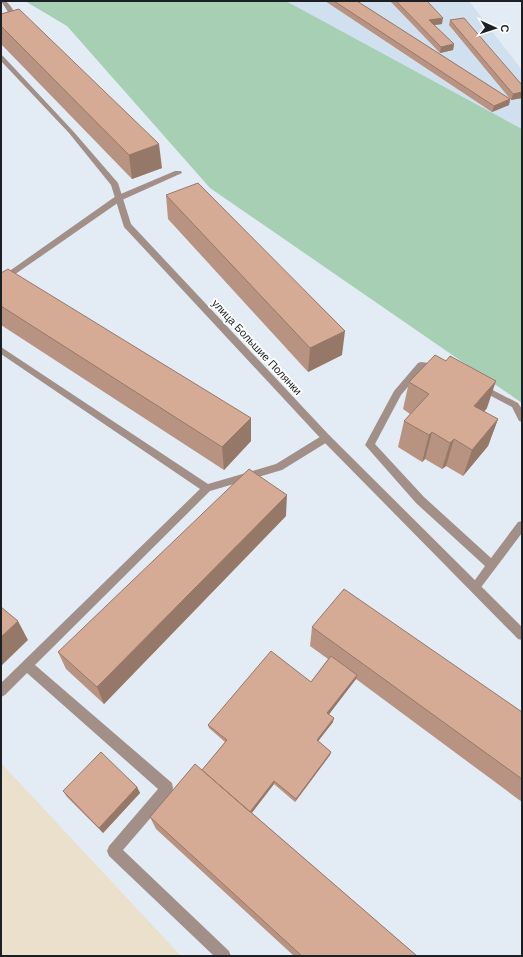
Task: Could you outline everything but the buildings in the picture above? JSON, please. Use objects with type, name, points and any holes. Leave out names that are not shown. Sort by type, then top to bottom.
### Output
[{"type":"street","points":[[1,35],[12,30],[14,24],[14,16],[3,1]]},
{"type":"street","name":"улица Большие Полянки","points":[[1,57],[86,149],[115,185],[127,225],[326,438],[522,635]]},
{"type":"street","points":[[1,281],[119,198],[178,173]]},
{"type":"street","points":[[1,350],[207,488]]},
{"type":"street","points":[[446,368],[421,365],[397,393],[370,444],[420,500],[491,565]]},
{"type":"street","points":[[474,383],[515,405],[522,418]]},
{"type":"street","points":[[1,691],[207,488],[279,467],[326,438]]},
{"type":"street","points":[[475,587],[522,525]]},
{"type":"street","points":[[27,666],[166,788],[114,851],[224,956]]},
{"type":"shaded area","points":[[286,1],[469,1],[522,70],[522,129]]},
{"type":"shaded area","points":[[1,763],[181,956],[1,956]]},
{"type":"green space","points":[[25,1],[286,1],[522,129],[522,403],[210,188],[67,26]]}]
